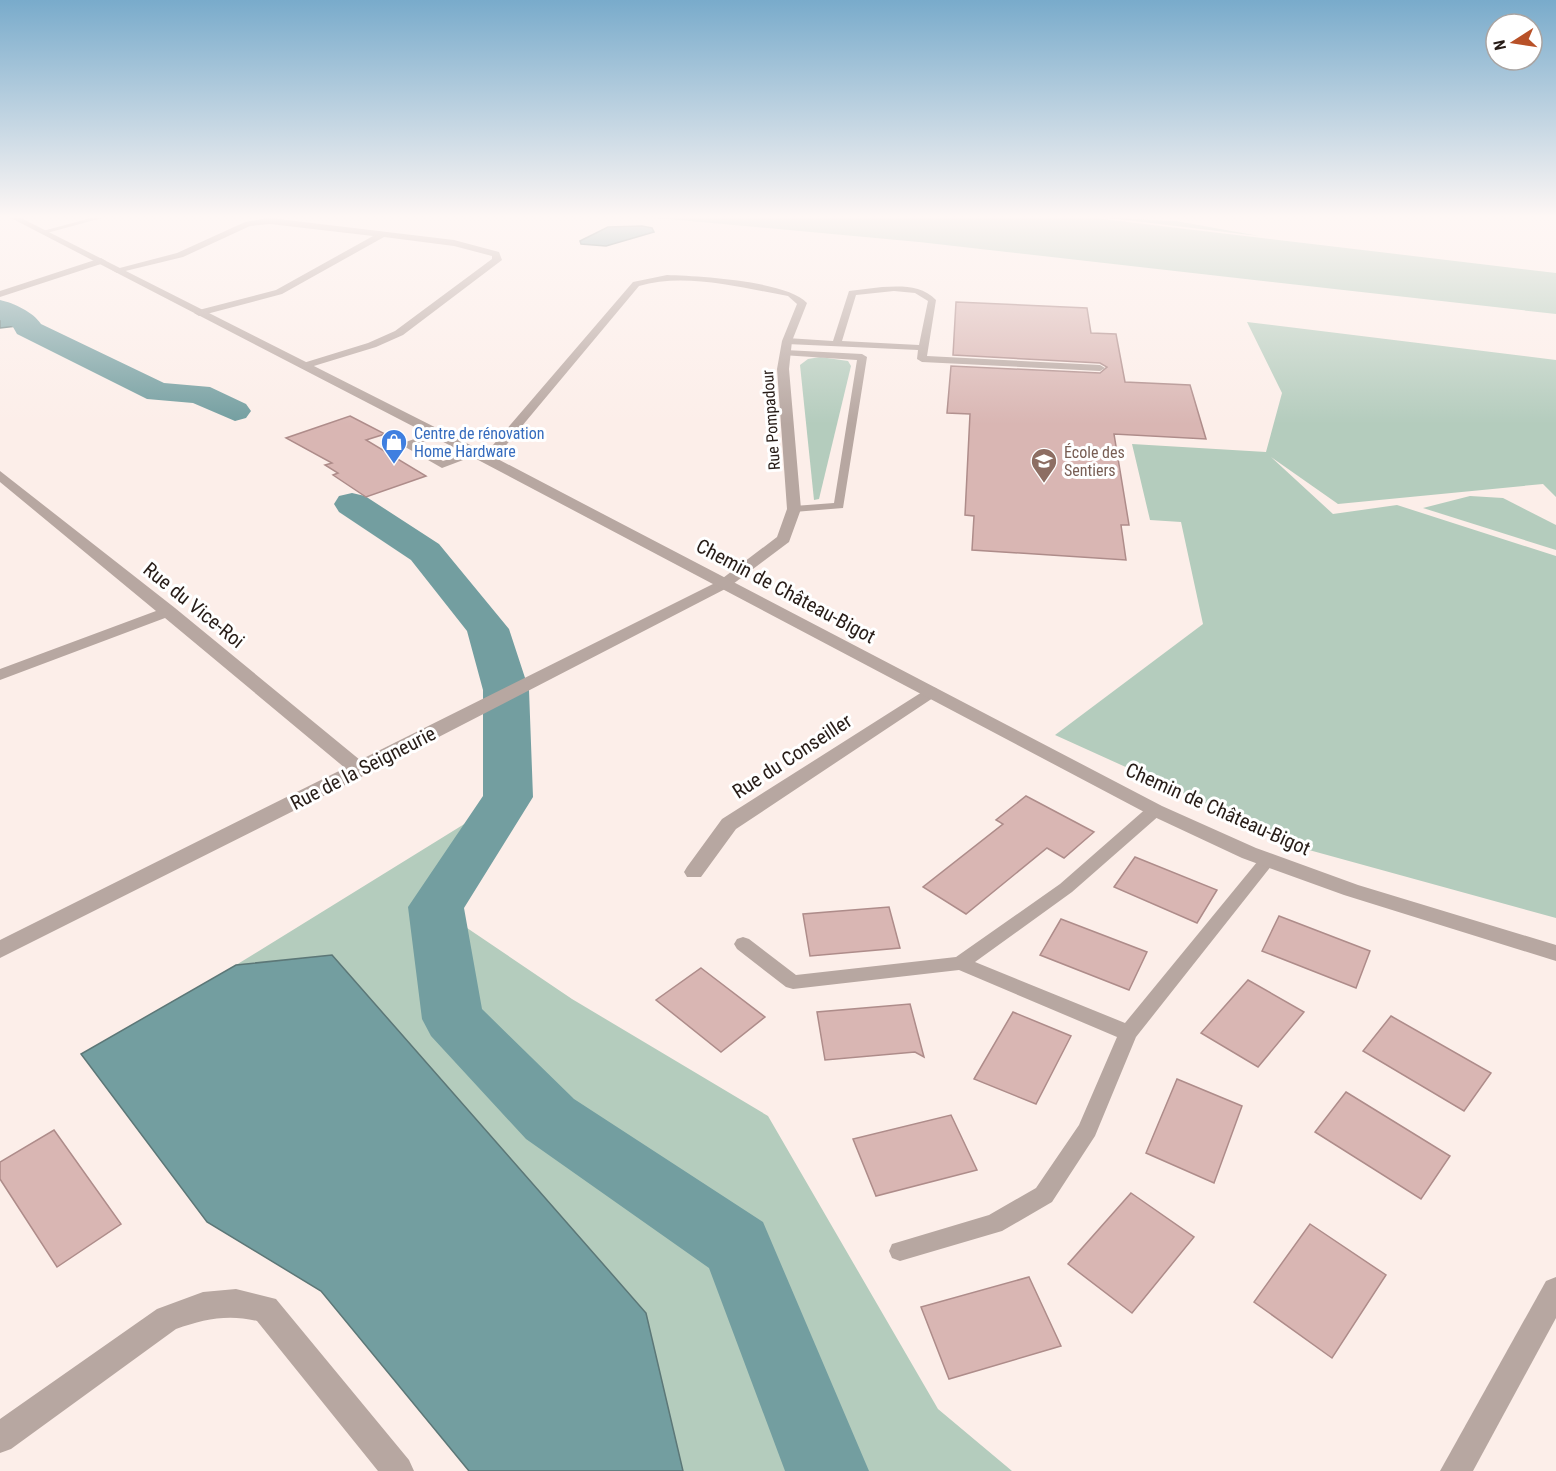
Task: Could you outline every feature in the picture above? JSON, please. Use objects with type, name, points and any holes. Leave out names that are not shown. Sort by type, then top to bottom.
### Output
[{"type":"street","points":[[1,293],[21,287]]},
{"type":"street","name":"Chemin de Château-Bigot","points":[[149,287],[487,459],[1155,810],[1268,860],[1352,890],[1556,953]]},
{"type":"street","points":[[199,313],[279,292],[289,287]]},
{"type":"street","points":[[304,366],[372,345],[399,333],[459,287]]},
{"type":"street","name":"Rue Pompadour","points":[[487,459],[634,287]]},
{"type":"street","name":"Rue Pompadour","points":[[724,584],[784,539],[794,509],[783,369],[786,347],[802,303],[791,294],[736,287]]},
{"type":"street","name":"Rue du Vice-Roi","points":[[0,475],[169,611],[360,770]]},
{"type":"street","name":"Rue de la Seigneurie","points":[[0,950],[550,674],[724,584]]},
{"type":"street","points":[[0,675],[169,611]]},
{"type":"street","name":"Rue du Conseiller","points":[[694,872],[729,824],[930,692]]},
{"type":"street","points":[[1456,1471],[1556,1290]]},
{"type":"street","points":[[2,1432],[166,1318],[203,1306],[236,1302],[266,1309],[398,1471]]},
{"type":"lane","points":[[837,344],[852,293],[870,289],[893,289],[920,292],[932,300],[922,359],[1100,368]]},
{"type":"lane","points":[[786,347],[837,344],[923,348]]},
{"type":"lane","points":[[786,347],[862,357],[839,506],[794,509]]},
{"type":"lane","points":[[437,434],[405,444],[442,465],[474,454]]},
{"type":"lane","points":[[743,944],[793,982],[960,963],[1066,888],[1155,810]]},
{"type":"lane","points":[[900,1251],[994,1224],[1044,1195],[1088,1130],[1128,1033],[1268,860]]},
{"type":"lane","points":[[960,963],[1128,1033]]},
{"type":"green space","points":[[1314,287],[1556,287],[1556,314]]},
{"type":"green space","points":[[1247,322],[1556,360],[1556,497],[1543,484],[1338,504],[1271,457],[1333,514],[1397,505],[1556,556],[1556,918],[1309,850],[1055,735],[1203,624],[1181,522],[1150,520],[1132,444],[1266,452],[1282,393]]},
{"type":"green space","points":[[820,357],[848,361],[851,366],[819,499],[814,500],[800,365],[808,359]]},
{"type":"green space","points":[[1470,496],[1503,498],[1556,525],[1556,550],[1423,508]]},
{"type":"green space","points":[[508,797],[436,907],[572,999],[768,1116],[938,1409],[1012,1471],[683,1471],[645,1313],[332,955],[236,965]]},
{"type":"water","points":[[7,304],[16,307],[28,317],[17,326],[0,328],[0,305]]},
{"type":"water","points":[[332,955],[646,1313],[683,1471],[469,1471],[321,1291],[207,1222],[81,1054],[236,965]]},
{"type":"building","name":"École des Sentiers","points":[[956,302],[1087,308],[1091,333],[1116,334],[1125,382],[1190,385],[1206,439],[1114,434],[1129,525],[1121,525],[1126,560],[972,550],[974,516],[965,515],[970,414],[947,413],[951,366],[1100,373],[1107,367],[1100,363],[953,355]]},
{"type":"building","points":[[350,416],[385,434],[366,440],[426,476],[366,497],[333,475],[338,473],[325,465],[332,463],[286,438]]},
{"type":"building","points":[[1026,796],[1094,832],[1064,858],[1047,848],[966,914],[923,887],[1003,824],[996,820]]},
{"type":"building","points":[[1135,857],[1217,890],[1197,923],[1114,887]]},
{"type":"building","points":[[889,907],[900,948],[810,956],[803,914]]},
{"type":"building","points":[[1279,916],[1370,951],[1356,988],[1262,951]]},
{"type":"building","points":[[1061,919],[1147,952],[1129,990],[1040,955]]},
{"type":"building","points":[[701,968],[765,1017],[721,1052],[656,1000]]},
{"type":"building","points":[[1248,980],[1304,1012],[1258,1067],[1201,1033]]},
{"type":"building","points":[[910,1004],[924,1057],[915,1052],[825,1060],[817,1012]]},
{"type":"building","points":[[1013,1012],[1071,1036],[1036,1104],[974,1079]]},
{"type":"building","points":[[1391,1016],[1491,1073],[1464,1111],[1363,1051]]},
{"type":"building","points":[[1177,1079],[1242,1106],[1214,1183],[1146,1153]]},
{"type":"building","points":[[1346,1092],[1450,1156],[1421,1199],[1315,1132]]},
{"type":"building","points":[[951,1115],[977,1170],[876,1196],[853,1139]]},
{"type":"building","points":[[54,1130],[121,1224],[57,1267],[0,1179],[0,1162]]},
{"type":"building","points":[[1131,1193],[1194,1237],[1132,1313],[1068,1264]]},
{"type":"building","points":[[1310,1224],[1386,1275],[1332,1358],[1254,1302]]},
{"type":"building","points":[[1029,1277],[1061,1346],[949,1379],[921,1307]]},
{"type":"waterway","points":[[0,308],[27,324],[27,328],[158,392],[199,394],[235,411]]},
{"type":"waterway","points":[[352,504],[425,552],[488,629],[506,690],[508,797],[436,907],[453,1019],[550,1119],[737,1246],[827,1471]]},
{"type":"place","name":"Centre de rénovation Home Hardware","points":[[394,465]]},
{"type":"place","name":"École des Sentiers","points":[[1044,484]]}]
